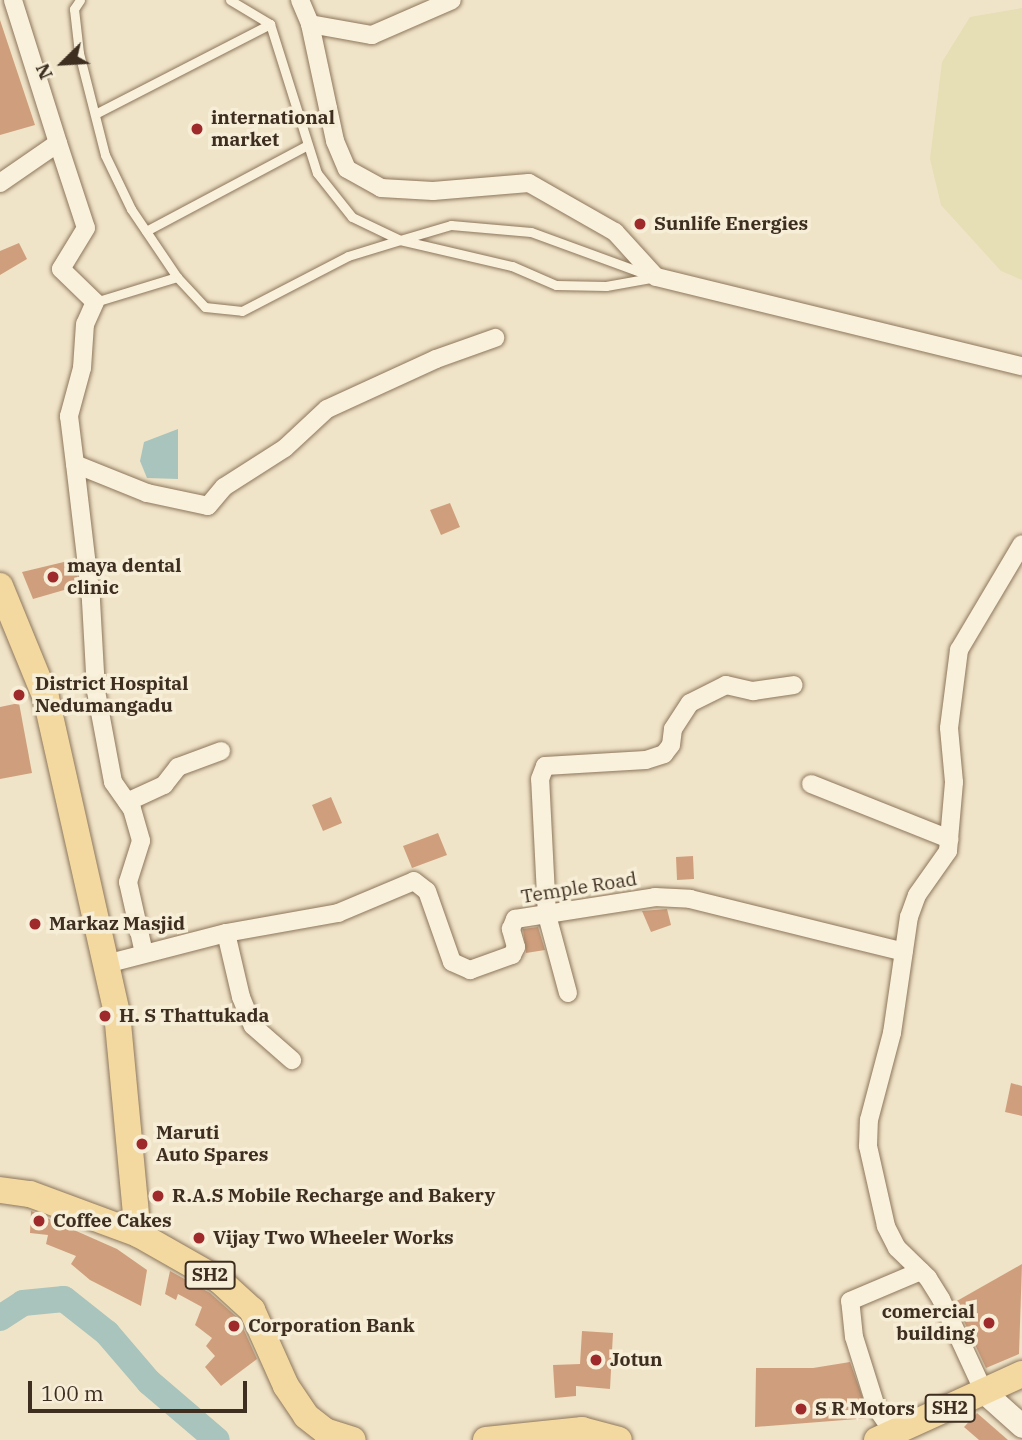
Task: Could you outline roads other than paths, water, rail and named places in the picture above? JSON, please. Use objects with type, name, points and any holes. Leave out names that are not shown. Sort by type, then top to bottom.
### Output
[{"type":"main road","points":[[0,586],[46,698],[117,1013],[138,1234]]},
{"type":"main road","name":"SH2","points":[[0,1190],[30,1194],[138,1234],[219,1280],[252,1310],[286,1386],[306,1416],[325,1431],[354,1440]]},
{"type":"main road","name":"SH2","points":[[886,1436],[1022,1374]]},
{"type":"main road","points":[[984,1392],[1022,1426]]},
{"type":"main road","points":[[486,1440],[582,1430],[619,1440]]},
{"type":"street","points":[[13,0],[86,228],[61,269],[95,302],[85,324],[82,368],[69,416],[91,601],[96,691],[113,782],[127,802],[141,841],[128,882],[144,953]]},
{"type":"street","points":[[300,0],[310,24],[335,141],[347,169],[381,188],[433,191],[529,183],[615,232],[656,277],[1022,366]]},
{"type":"street","points":[[310,24],[373,35],[452,0]]},
{"type":"street","points":[[0,183],[58,144]]},
{"type":"street","points":[[75,464],[147,494],[208,506],[224,487],[285,448],[327,409],[436,359],[495,338]]},
{"type":"street","points":[[984,1392],[947,1311],[921,1271],[897,1248],[886,1226],[868,1146],[917,895],[934,877],[949,839],[954,782],[949,728],[959,650],[1022,544]]},
{"type":"street","points":[[568,993],[547,915],[540,779],[545,766],[646,761],[664,754],[671,745],[673,729],[690,703],[726,685],[753,691],[794,685]]},
{"type":"street","points":[[127,802],[164,785],[178,767],[221,751]]},
{"type":"street","points":[[811,784],[949,839]]},
{"type":"street","name":"Temple Road","points":[[106,964],[226,933],[338,913],[414,881],[427,891],[452,962],[470,970],[512,955],[516,919],[654,897],[690,899],[904,952]]},
{"type":"street","points":[[226,933],[241,997],[253,1026],[292,1060]]},
{"type":"street","points":[[886,1436],[854,1337],[850,1301],[921,1271]]},
{"type":"lane","points":[[80,0],[74,9],[79,53],[105,155],[146,231],[177,277],[205,307],[242,311],[348,256],[451,225],[531,232],[656,277]]},
{"type":"lane","points":[[230,0],[270,23],[317,173],[352,217],[400,240],[512,266],[556,285],[606,286],[656,277]]},
{"type":"lane","points":[[95,114],[270,23]]},
{"type":"lane","points":[[146,231],[307,145]]},
{"type":"lane","points":[[95,302],[177,277]]},
{"type":"water","points":[[178,429],[178,479],[147,478],[140,461],[144,442]]},
{"type":"waterway","points":[[0,1318],[23,1303],[64,1299],[107,1333],[149,1382],[217,1440]]},
{"type":"place","name":"international market","points":[[197,129]]},
{"type":"place","name":"Sunlife Energies","points":[[640,224]]},
{"type":"place","name":"maya dental clinic","points":[[53,577]]},
{"type":"place","name":"District Hospital Nedumangadu","points":[[19,695]]},
{"type":"place","name":"Markaz Masjid","points":[[35,924]]},
{"type":"place","name":"H. S Thattukada","points":[[105,1016]]},
{"type":"place","name":"Maruti Auto Spares","points":[[142,1144]]},
{"type":"place","name":"R.A.S Mobile Recharge and Bakery","points":[[158,1196]]},
{"type":"place","name":"Coffee Cakes","points":[[39,1221]]},
{"type":"place","name":"Vijay Two Wheeler Works","points":[[199,1238]]},
{"type":"place","name":"comercial building","points":[[989,1323]]},
{"type":"place","name":"Corporation Bank","points":[[234,1326]]},
{"type":"place","name":"Jotun","points":[[596,1360]]},
{"type":"place","name":"S R Motors","points":[[801,1409]]}]
